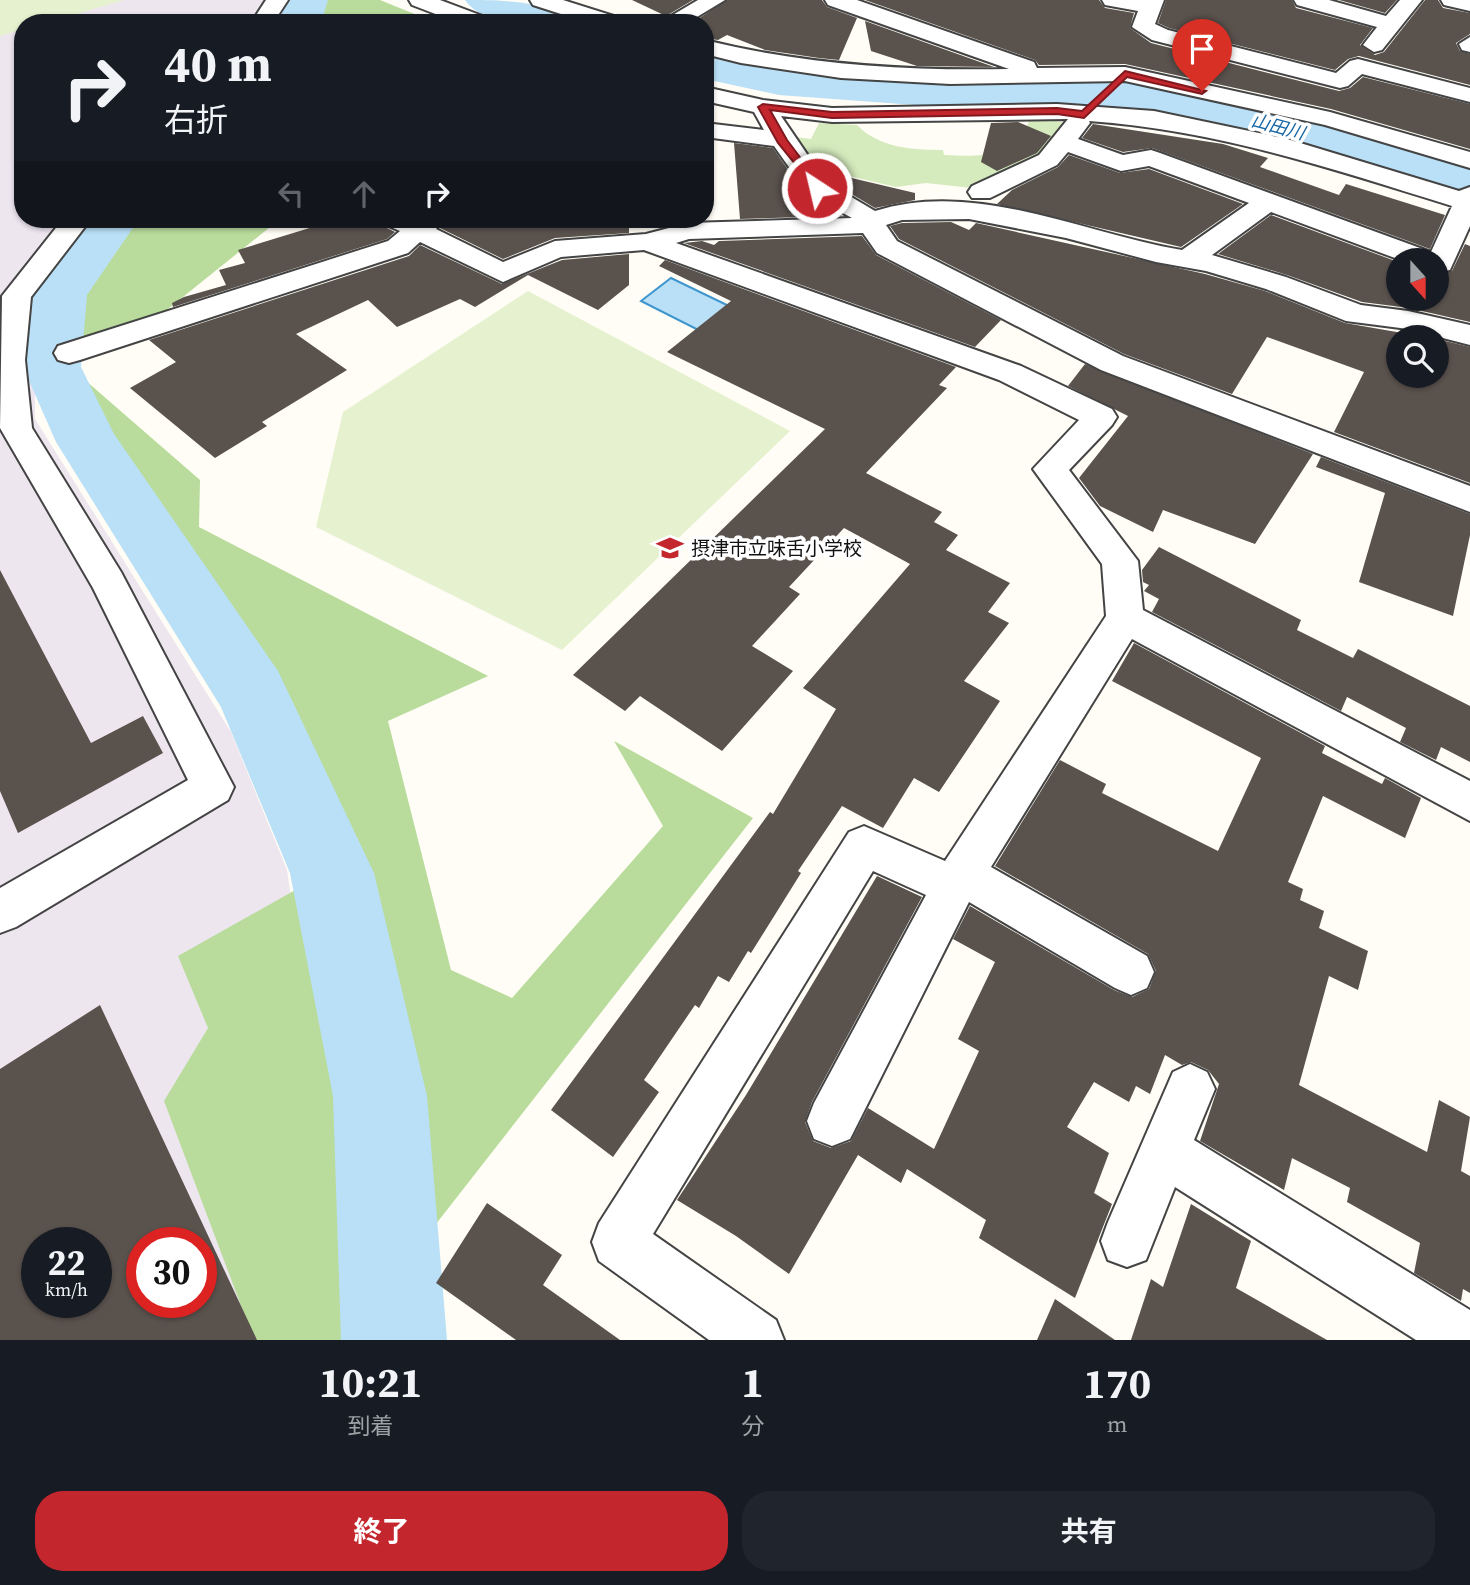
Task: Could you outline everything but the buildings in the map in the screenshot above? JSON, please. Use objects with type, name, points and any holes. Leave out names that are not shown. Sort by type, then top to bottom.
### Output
[{"type":"street","points":[[541,0],[584,14]]},
{"type":"street","points":[[675,0],[705,4]]},
{"type":"street","points":[[836,0],[1051,75]]},
{"type":"street","points":[[1113,0],[1152,4],[1143,27],[1160,35],[1340,81],[1358,66],[1411,0]]},
{"type":"street","points":[[1452,0],[1470,5]]},
{"type":"street","points":[[1317,2],[1390,24]]},
{"type":"street","points":[[687,14],[705,4]]},
{"type":"street","points":[[431,9],[448,14]]},
{"type":"street","points":[[981,192],[1048,160],[1084,115],[1160,35]]},
{"type":"street","points":[[714,49],[841,71],[950,77],[1125,74],[1330,119],[1470,160]]},
{"type":"street","points":[[1358,66],[1470,95]]},
{"type":"street","points":[[714,96],[763,107],[832,115],[1057,111],[1154,118],[1278,145],[1467,210],[1448,248]]},
{"type":"street","points":[[763,107],[782,140],[817,188],[864,214],[873,223],[887,247],[1112,363],[1470,499]]},
{"type":"street","points":[[714,131],[782,140]]},
{"type":"street","points":[[1064,142],[1121,163],[1151,158],[1395,248]]},
{"type":"street","points":[[1188,259],[1269,201]]},
{"type":"street","points":[[424,228],[503,273],[555,249],[647,242],[688,231],[853,227],[873,223],[900,212],[969,211],[1069,230],[1156,254],[1188,259],[1276,283],[1356,314],[1408,320],[1470,335]]},
{"type":"street","points":[[0,912],[212,787],[108,582],[16,428],[10,360],[9,297],[69,228]]},
{"type":"street","points":[[69,353],[305,264],[398,247],[411,228]]},
{"type":"street","points":[[647,242],[1010,373],[1101,417],[1049,469],[1120,561],[1125,618],[958,880],[832,1121]]},
{"type":"street","points":[[1125,618],[1470,802]]},
{"type":"street","points":[[756,1340],[618,1242],[864,846],[958,880],[1131,972]]},
{"type":"street","points":[[1127,1241],[1190,1089]]},
{"type":"street","points":[[1164,1151],[1467,1340]]},
{"type":"shaded area","points":[[0,0],[290,0],[285,14],[14,14],[14,228],[86,228],[35,294],[35,419],[231,732],[287,870],[350,1313],[0,1340]]},
{"type":"green space","points":[[0,0],[124,0],[77,14],[14,14],[14,32],[0,36]]},
{"type":"green space","points":[[313,0],[380,0],[415,14],[310,14]]},
{"type":"green space","points":[[1029,117],[1062,122],[1058,133],[1030,163],[981,189],[926,183],[896,187],[845,175],[806,155],[789,136],[811,139],[819,123],[857,125],[876,139],[897,146],[943,150],[944,155],[972,156],[999,149],[1028,125]]},
{"type":"green space","points":[[116,228],[269,228],[163,313],[70,343],[77,289]]},
{"type":"green space","points":[[528,291],[790,431],[562,650],[316,527],[343,412]]},
{"type":"green space","points":[[70,367],[200,480],[199,527],[488,676],[388,721],[451,970],[512,998],[663,826],[614,741],[753,818],[425,1238],[343,861],[262,688],[97,437]]},
{"type":"green space","points":[[304,885],[354,1100],[367,1340],[254,1340],[217,1242],[217,1227],[211,1227],[164,1101],[208,1028],[178,956]]},
{"type":"water","points":[[671,278],[760,321],[730,346],[641,301]]},
{"type":"waterway","points":[[303,14],[307,0]]},
{"type":"waterway","name":"山田川","points":[[486,0],[525,14]]},
{"type":"waterway","name":"山田川","points":[[714,68],[779,81],[942,93],[1133,97],[1258,120],[1470,182]]},
{"type":"waterway","points":[[107,228],[59,295],[52,367],[87,442],[252,693],[332,873],[380,1096],[394,1340]]},
{"type":"place","name":"摂津市立味舌小学校","points":[[670,548]]},
{"type":"route","points":[[817,188],[782,140],[763,107],[832,115],[1057,111],[1084,115],[1125,74],[1202,91]]}]
